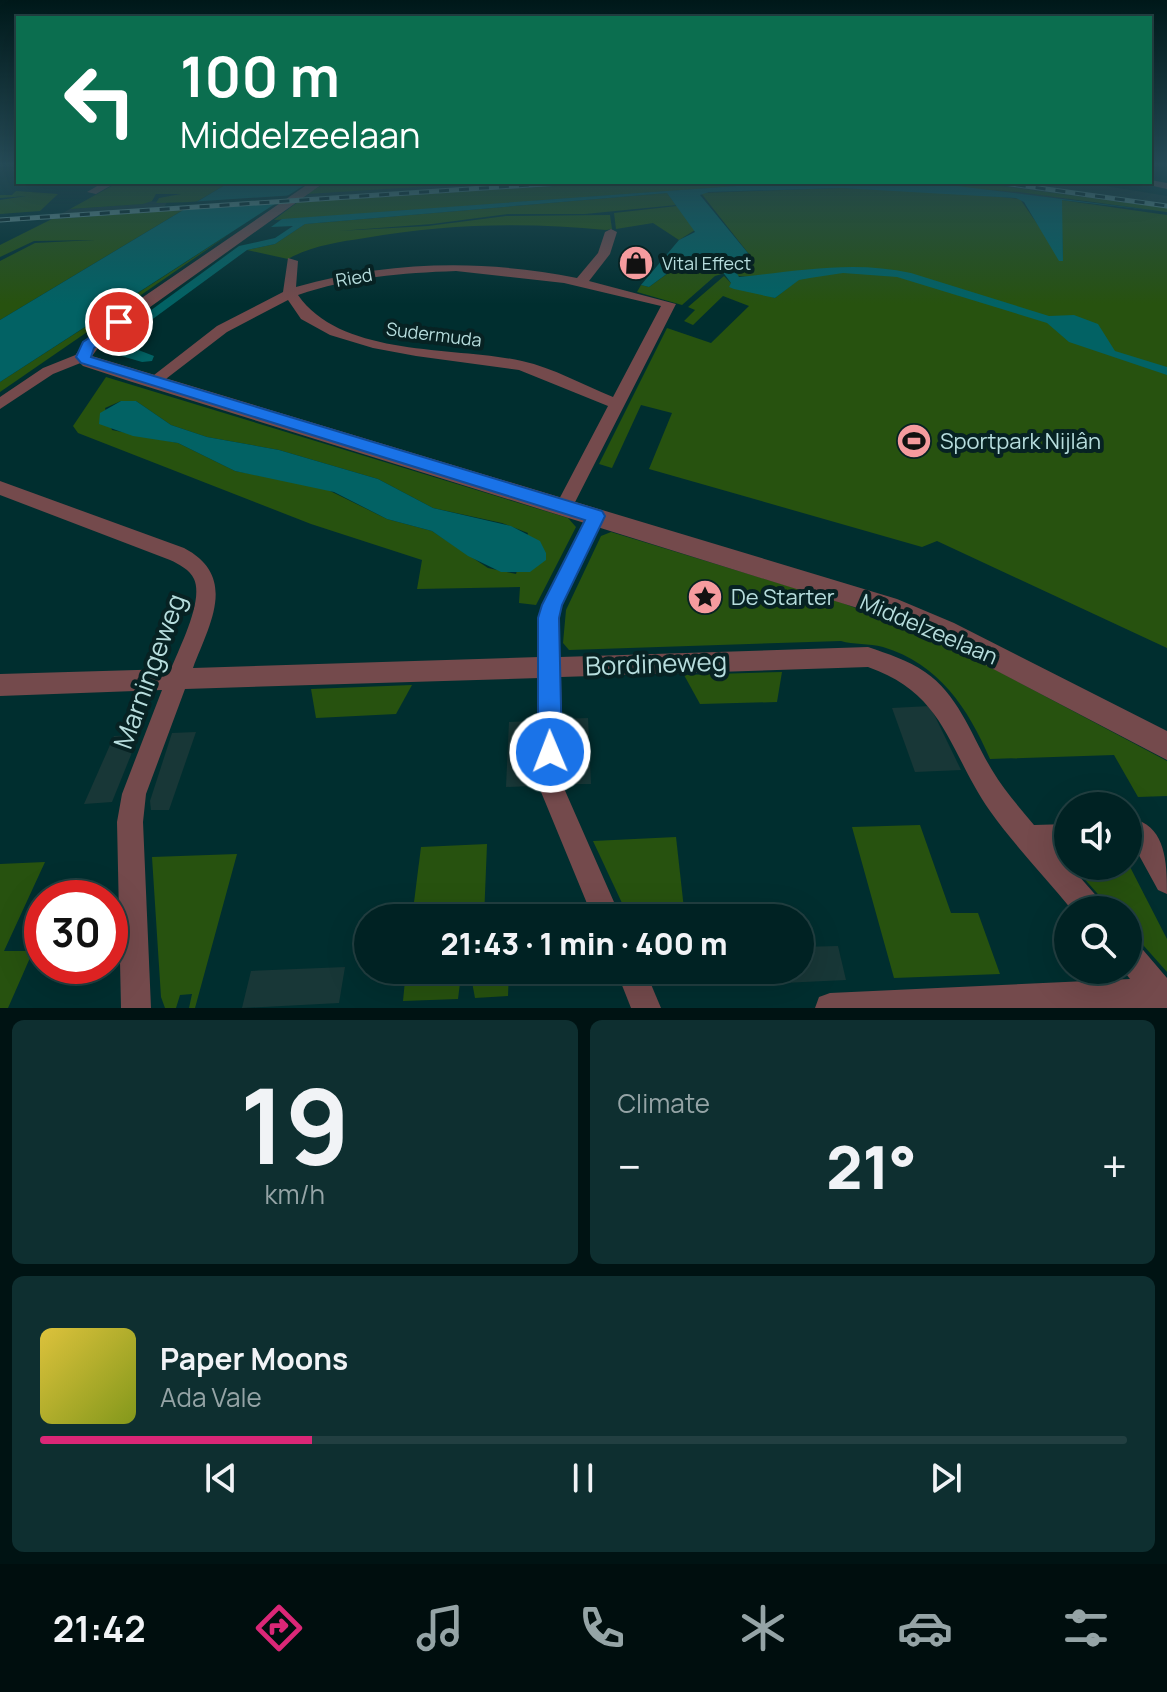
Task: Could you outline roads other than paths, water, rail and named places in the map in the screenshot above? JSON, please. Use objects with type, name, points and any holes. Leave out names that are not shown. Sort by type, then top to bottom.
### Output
[{"type":"street","points":[[0,404],[48,371],[83,357],[98,336],[279,210]]},
{"type":"street","points":[[582,281],[604,254],[611,232]]},
{"type":"street","points":[[290,294],[288,281],[292,261]]},
{"type":"street","name":"Ried","points":[[153,382],[234,321],[290,294],[354,276],[436,269],[511,271],[582,281],[669,304],[564,507]]},
{"type":"street","name":"Sudermuda","points":[[290,294],[314,322],[350,339],[525,366],[556,375],[617,404]]},
{"type":"street","name":"Middelzeelaan","points":[[83,357],[89,362],[153,382],[888,607],[945,631],[1167,746]]},
{"type":"street","name":"Marningeweg","points":[[0,488],[177,554],[201,570],[207,585],[205,605],[134,794],[130,822],[136,1008]]},
{"type":"street","points":[[596,516],[552,605],[548,666],[551,787],[601,904]]},
{"type":"street","name":"Bordineweg","points":[[0,685],[852,656],[883,660],[919,678],[936,694],[997,800],[1078,896]]},
{"type":"street","points":[[1142,835],[1167,881]]},
{"type":"street","points":[[1030,838],[1054,837]]},
{"type":"street","points":[[1142,970],[1164,996]]},
{"type":"street","points":[[636,984],[646,1008]]},
{"type":"street","points":[[830,1008],[1164,996]]},
{"type":"water","points":[[183,210],[266,210],[0,382],[0,320]]},
{"type":"water","points":[[405,210],[468,210],[305,224],[275,244],[247,250],[120,343],[154,356],[152,361],[142,362],[101,350],[106,343],[239,246],[275,238],[293,226],[271,227],[282,219]]},
{"type":"water","points":[[679,210],[712,210],[752,258],[734,268],[739,277],[847,267],[890,269],[1049,316],[1074,315],[1098,324],[1115,351],[1167,367],[1167,375],[1069,342],[1047,323],[897,277],[843,273],[810,278],[799,280],[775,298],[729,287],[731,283],[719,267],[696,264],[681,266],[649,287],[641,285],[679,240],[695,232]]},
{"type":"water","points":[[1029,210],[1062,210],[1063,261],[1059,261]]},
{"type":"water","points":[[121,401],[136,401],[171,425],[207,437],[279,450],[378,479],[433,508],[511,526],[540,541],[546,560],[530,572],[501,572],[468,556],[432,531],[387,519],[334,492],[235,471],[178,443],[133,436],[99,424],[100,413]]},
{"type":"railway","points":[[0,220],[151,210]]},
{"type":"place","name":"Vital Effect","points":[[636,263]]},
{"type":"place","name":"Sportpark Nijlân","points":[[914,441]]},
{"type":"place","name":"De Starter","points":[[705,597]]}]
